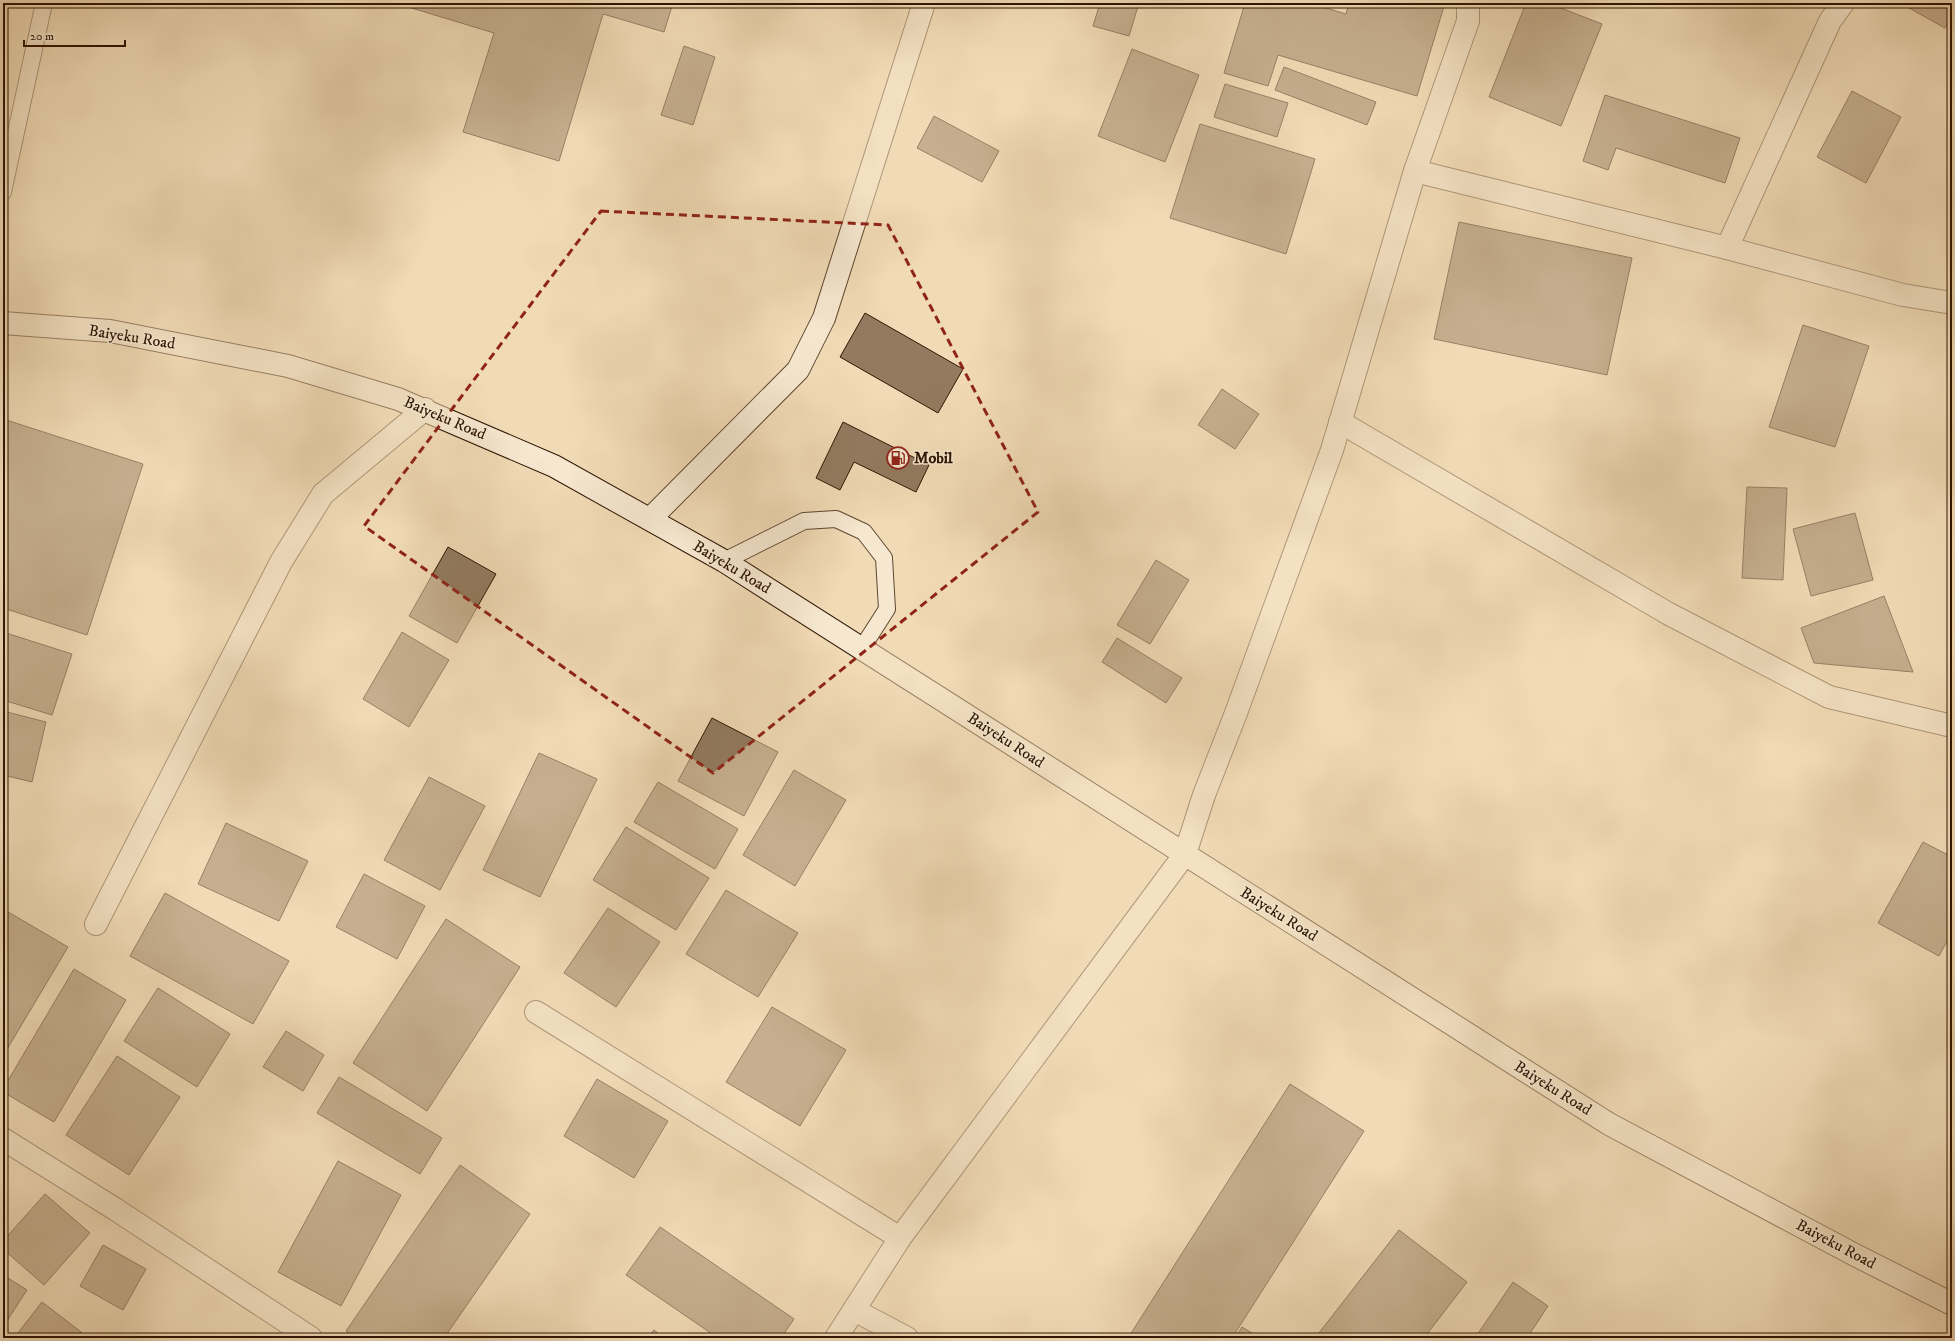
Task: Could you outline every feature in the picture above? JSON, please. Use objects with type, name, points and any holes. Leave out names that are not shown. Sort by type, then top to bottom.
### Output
[{"type":"street","points":[[650,519],[798,370],[824,318],[924,3]]},
{"type":"street","points":[[836,1338],[900,1238],[1185,854],[1204,795],[1236,713],[1332,450],[1415,171],[1468,21],[1468,3]]},
{"type":"street","points":[[1727,248],[1830,21],[1843,3]]},
{"type":"street","points":[[1415,171],[1727,248],[1903,295],[1952,303]]},
{"type":"street","name":"Baiyeku Road","points":[[3,323],[110,331],[288,366],[398,398],[554,466],[724,561],[1609,1124],[1855,1255],[1952,1304]]},
{"type":"street","points":[[96,924],[280,562],[323,494],[425,409]]},
{"type":"street","points":[[1340,422],[1669,614],[1829,697],[1952,726]]},
{"type":"street","points":[[536,1012],[900,1238]]},
{"type":"street","points":[[3,1139],[115,1209],[311,1338]]},
{"type":"street","points":[[854,1310],[907,1338]]},
{"type":"lane","points":[[3,192],[44,3]]},
{"type":"lane","points":[[724,561],[804,521],[836,519],[864,532],[884,558],[887,609],[862,648]]},
{"type":"highlighted area","points":[[601,211],[888,225],[1038,512],[713,773],[364,526]]},
{"type":"building","points":[[395,3],[673,3],[664,32],[603,14],[559,161],[463,132],[494,33]]},
{"type":"building","points":[[1100,3],[1139,3],[1129,36],[1093,26]]},
{"type":"building","points":[[1245,3],[1310,3],[1346,14],[1349,3],[1445,3],[1417,96],[1278,55],[1268,86],[1224,73]]},
{"type":"building","points":[[1526,3],[1548,3],[1602,24],[1561,126],[1489,97]]},
{"type":"building","points":[[1900,3],[1952,3],[1952,16],[1945,28]]},
{"type":"building","points":[[684,46],[715,57],[693,125],[661,115]]},
{"type":"building","points":[[1132,49],[1199,75],[1165,162],[1098,136]]},
{"type":"building","points":[[1284,67],[1376,102],[1367,125],[1275,90]]},
{"type":"building","points":[[1225,84],[1288,103],[1277,137],[1214,117]]},
{"type":"building","points":[[1852,91],[1901,117],[1866,183],[1817,157]]},
{"type":"building","points":[[1605,95],[1740,138],[1725,183],[1616,148],[1608,170],[1583,161]]},
{"type":"building","points":[[934,116],[999,151],[982,182],[917,148]]},
{"type":"building","points":[[1200,124],[1315,159],[1286,254],[1170,218]]},
{"type":"building","points":[[1459,222],[1632,258],[1607,375],[1434,339]]},
{"type":"building","points":[[865,313],[963,369],[938,413],[840,357]]},
{"type":"building","points":[[1803,325],[1869,346],[1835,447],[1769,427]]},
{"type":"building","points":[[1222,389],[1259,414],[1235,449],[1198,425]]},
{"type":"building","points":[[3,419],[143,464],[87,635],[3,608]]},
{"type":"building","points":[[843,422],[929,465],[916,492],[854,462],[840,490],[816,478]]},
{"type":"building","points":[[1747,487],[1787,488],[1783,580],[1742,578]]},
{"type":"building","points":[[1855,513],[1873,580],[1811,596],[1793,529]]},
{"type":"building","points":[[448,547],[496,574],[457,643],[409,616]]},
{"type":"building","points":[[1156,560],[1189,580],[1150,644],[1117,625]]},
{"type":"building","points":[[1884,596],[1913,672],[1814,663],[1801,628]]},
{"type":"building","points":[[3,632],[72,654],[52,715],[3,700]]},
{"type":"building","points":[[402,632],[449,660],[409,727],[363,699]]},
{"type":"building","points":[[1117,638],[1182,678],[1166,703],[1102,662]]},
{"type":"building","points":[[3,711],[46,722],[32,782],[3,775]]},
{"type":"building","points":[[712,718],[778,752],[744,816],[678,781]]},
{"type":"building","points":[[539,753],[597,779],[540,897],[483,870]]},
{"type":"building","points":[[794,770],[846,800],[795,886],[743,855]]},
{"type":"building","points":[[429,777],[485,806],[440,890],[384,860]]},
{"type":"building","points":[[658,782],[738,829],[715,869],[634,822]]},
{"type":"building","points":[[226,823],[308,861],[279,921],[198,884]]},
{"type":"building","points":[[626,827],[709,878],[676,930],[593,880]]},
{"type":"building","points":[[1923,842],[1952,857],[1952,932],[1939,956],[1878,923]]},
{"type":"building","points":[[364,874],[425,906],[397,959],[336,927]]},
{"type":"building","points":[[726,890],[798,933],[758,997],[686,954]]},
{"type":"building","points":[[165,893],[289,961],[253,1024],[130,956]]},
{"type":"building","points":[[608,908],[660,942],[616,1007],[564,973]]},
{"type":"building","points":[[3,909],[68,947],[3,1056]]},
{"type":"building","points":[[446,919],[520,967],[427,1111],[353,1063]]},
{"type":"building","points":[[74,969],[126,1000],[54,1122],[3,1092],[3,1089]]},
{"type":"building","points":[[158,988],[230,1034],[197,1087],[124,1041]]},
{"type":"building","points":[[772,1007],[846,1050],[800,1126],[726,1082]]},
{"type":"building","points":[[286,1031],[324,1055],[303,1091],[263,1067]]},
{"type":"building","points":[[117,1056],[180,1097],[129,1175],[66,1135]]},
{"type":"building","points":[[339,1077],[442,1138],[420,1174],[317,1113]]},
{"type":"building","points":[[597,1079],[668,1121],[634,1178],[564,1136]]},
{"type":"building","points":[[1290,1084],[1364,1131],[1232,1338],[1128,1338]]},
{"type":"building","points":[[338,1161],[401,1195],[341,1306],[278,1272]]},
{"type":"building","points":[[460,1165],[530,1214],[444,1338],[357,1338],[346,1331]]},
{"type":"building","points":[[45,1194],[90,1233],[44,1285],[3,1249],[3,1241]]},
{"type":"building","points":[[660,1227],[794,1319],[781,1338],[718,1338],[626,1275]]},
{"type":"building","points":[[1399,1230],[1467,1282],[1424,1338],[1315,1338]]},
{"type":"building","points":[[103,1245],[146,1269],[123,1310],[80,1286]]},
{"type":"building","points":[[3,1275],[27,1290],[3,1327]]},
{"type":"building","points":[[1513,1282],[1548,1306],[1527,1338],[1475,1338]]},
{"type":"building","points":[[42,1302],[89,1338],[14,1338]]},
{"type":"building","points":[[1242,1327],[1260,1338],[1235,1338]]},
{"type":"building","points":[[654,1330],[664,1338],[647,1338]]},
{"type":"place","name":"Mobil","points":[[898,458]]}]
